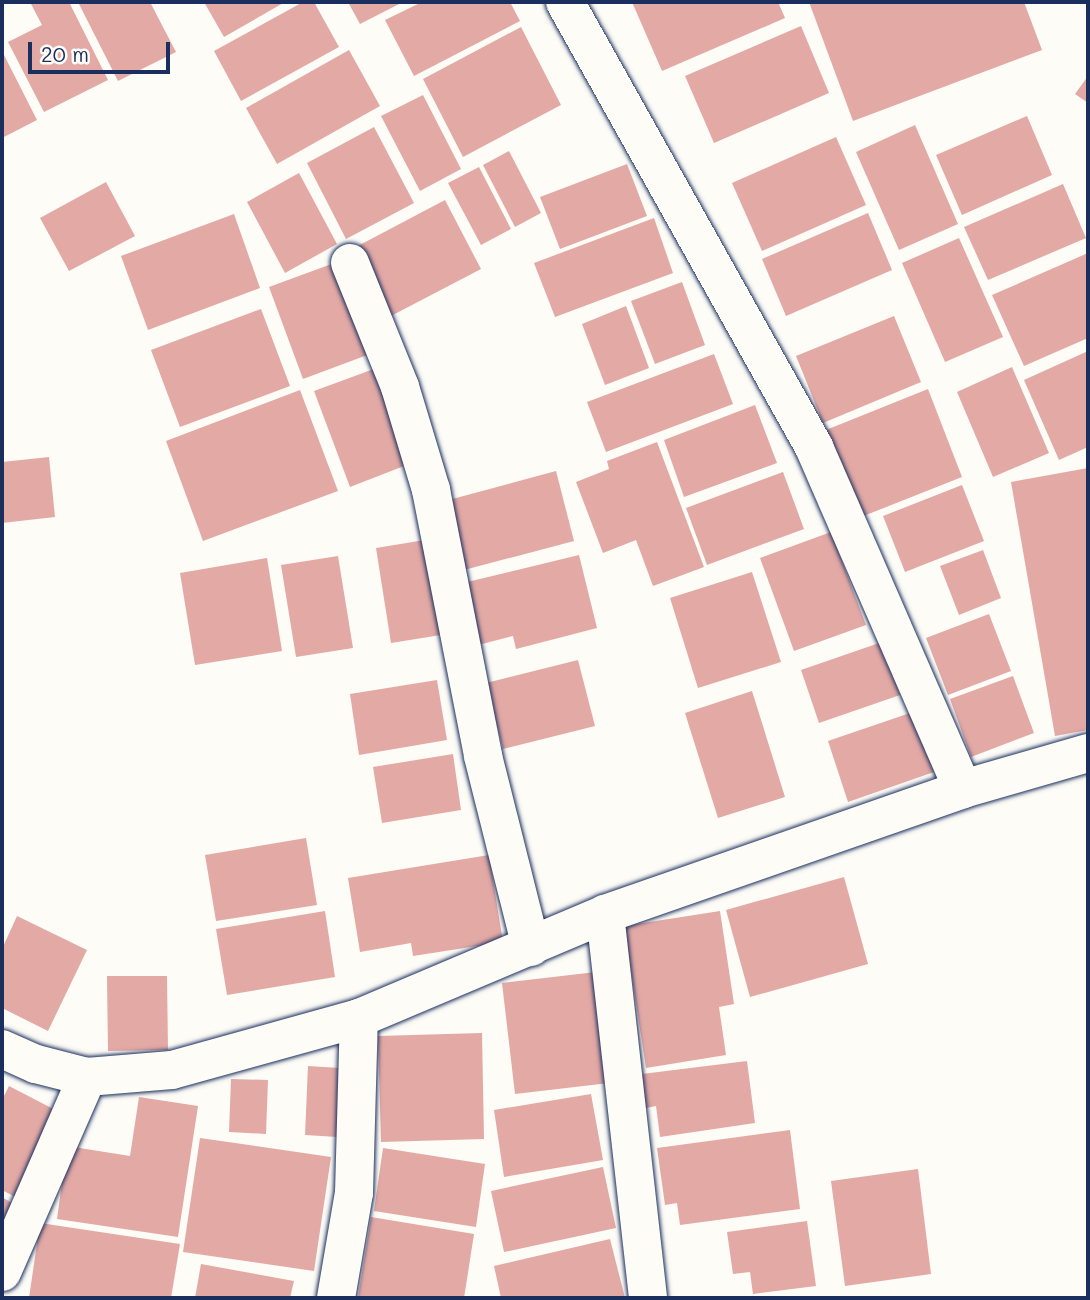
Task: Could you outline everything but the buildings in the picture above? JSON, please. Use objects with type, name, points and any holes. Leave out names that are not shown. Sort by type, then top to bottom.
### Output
[{"type":"street","points":[[565,2],[814,447],[963,789]]},
{"type":"street","points":[[350,263],[400,387],[430,490],[483,757],[531,947]]},
{"type":"street","points":[[2,1049],[36,1064],[87,1077],[172,1070],[359,1018],[605,914],[963,789],[1088,753]]},
{"type":"street","points":[[605,914],[648,1298]]},
{"type":"street","points":[[336,1298],[354,1193],[359,1018]]},
{"type":"street","points":[[2,1272],[87,1077]]}]
